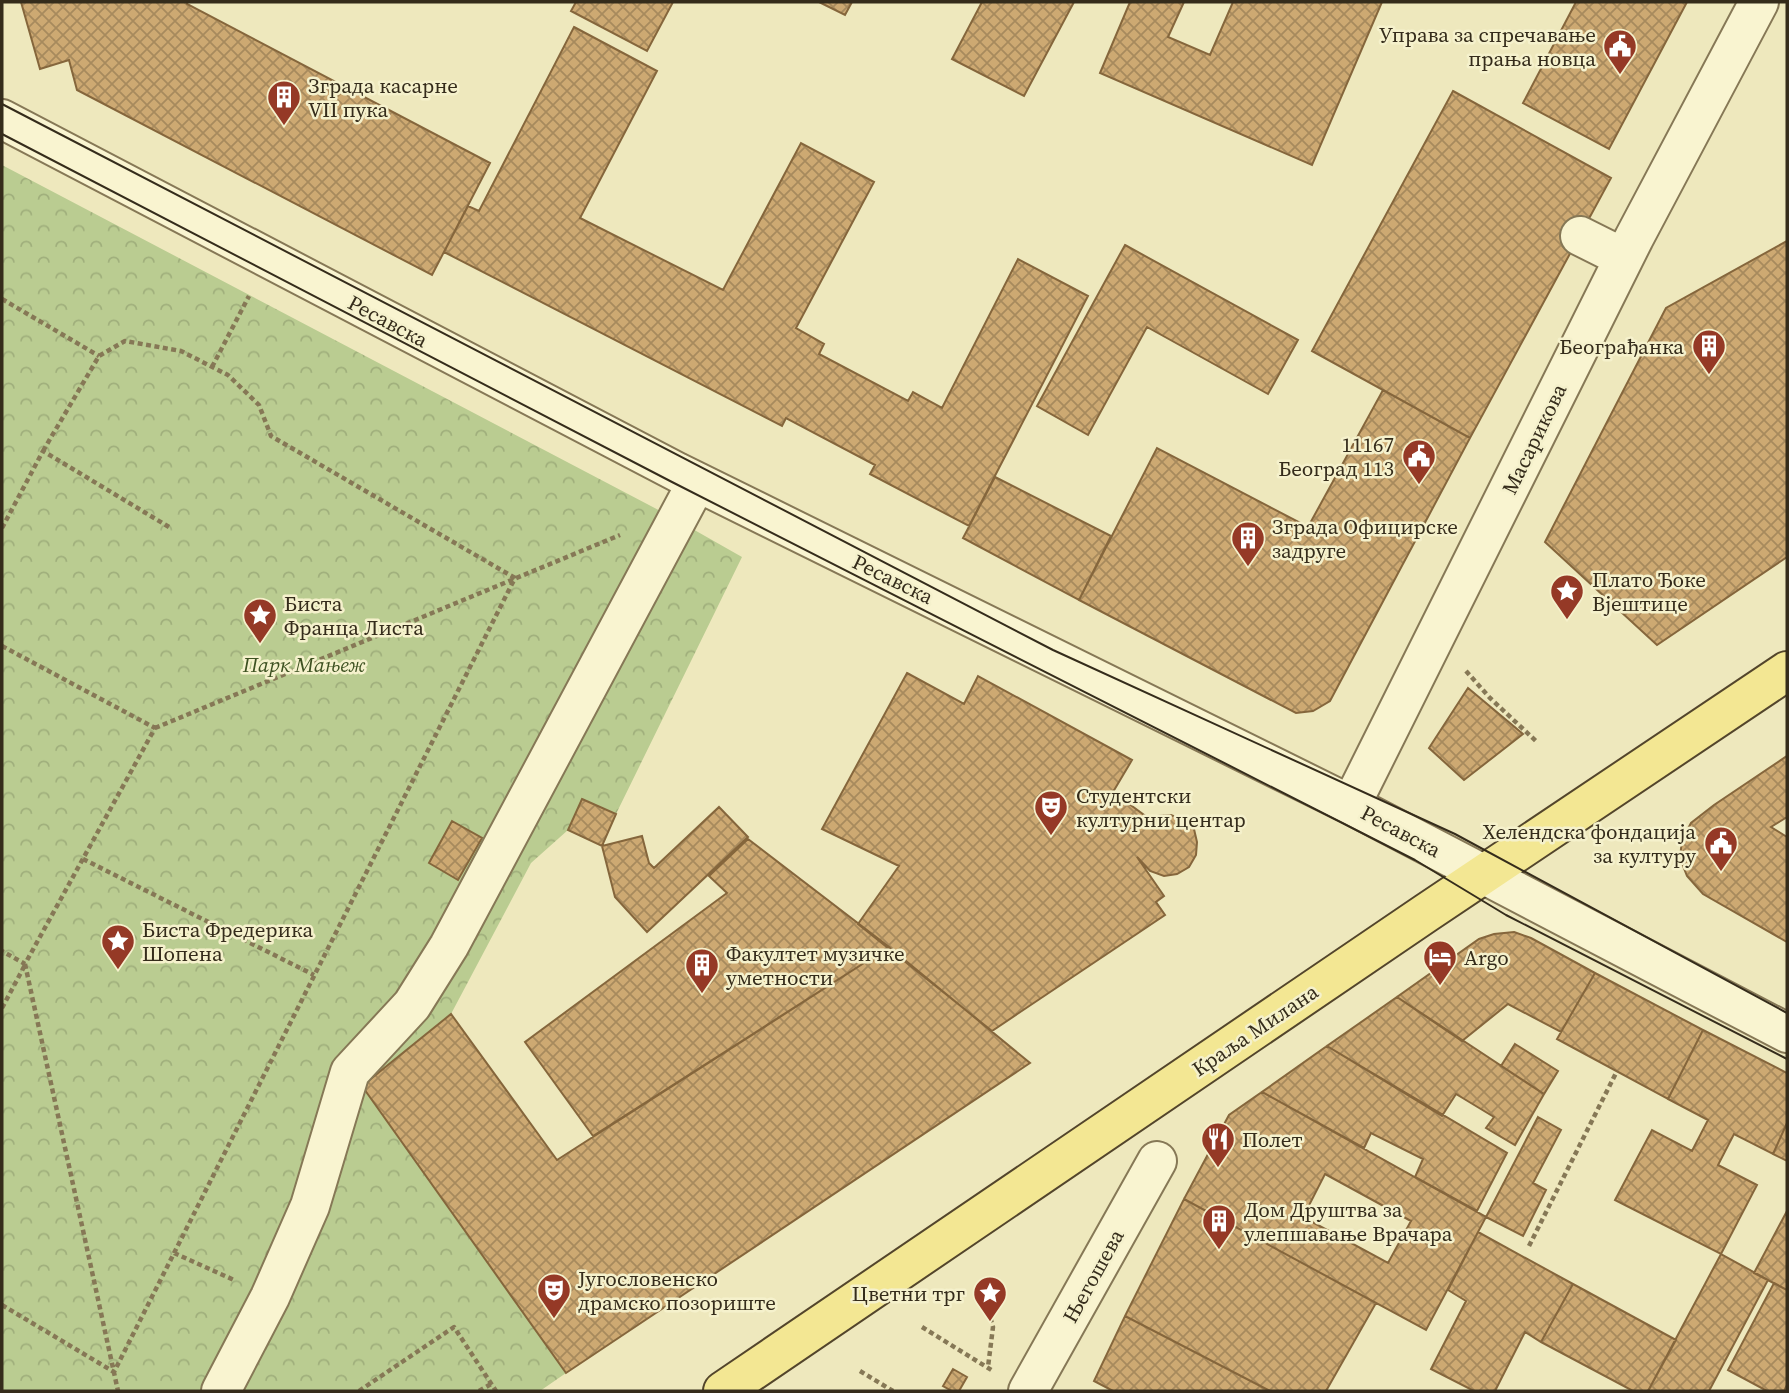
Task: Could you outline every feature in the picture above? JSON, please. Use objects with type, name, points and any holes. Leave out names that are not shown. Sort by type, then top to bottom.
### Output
[{"type":"main road","name":"Краља Милана","points":[[723,1391],[1787,671]]},
{"type":"street","name":"Масарикова","points":[[1351,804],[1629,248],[1759,2]]},
{"type":"street","name":"Ресавска","points":[[2,119],[697,482],[1351,804],[1787,1033]]},
{"type":"street","points":[[1585,226],[1629,248]]},
{"type":"street","points":[[221,1391],[270,1297],[310,1206],[350,1072],[392,1030],[412,1005],[449,946],[697,482]]},
{"type":"street","name":"Његошева","points":[[1028,1391],[1157,1161]]},
{"type":"path","points":[[212,367],[250,295]]},
{"type":"path","points":[[2,299],[99,356]]},
{"type":"path","points":[[2,528],[43,451],[99,356],[125,341],[181,351],[229,375],[259,405],[271,436],[515,578]]},
{"type":"path","points":[[43,451],[169,527]]},
{"type":"path","points":[[2,1008],[155,727],[630,531]]},
{"type":"path","points":[[114,1372],[515,578]]},
{"type":"path","points":[[2,646],[155,727]]},
{"type":"path","points":[[1459,662],[1490,698],[1537,742]]},
{"type":"path","points":[[83,859],[314,975]]},
{"type":"path","points":[[2,951],[25,964],[118,1391]]},
{"type":"path","points":[[1529,1246],[1616,1071]]},
{"type":"path","points":[[174,1253],[270,1297]]},
{"type":"path","points":[[922,1327],[988,1367],[993,1327],[981,1285]]},
{"type":"path","points":[[2,1305],[114,1372]]},
{"type":"path","points":[[359,1391],[454,1327],[496,1391]]},
{"type":"path","points":[[860,1371],[893,1391]]},
{"type":"path","points":[[479,1391],[491,1384]]},
{"type":"green space","name":"Парк Мањеж","points":[[2,165],[668,515],[742,557],[616,814],[582,799],[568,830],[531,863],[451,1014],[362,1086],[566,1373],[540,1391],[2,1391]]},
{"type":"building","name":"Зграда касарне VII пука","points":[[21,2],[187,2],[490,163],[432,275],[77,90],[69,60],[40,69]]},
{"type":"building","points":[[576,2],[673,2],[647,51],[571,11]]},
{"type":"building","points":[[819,2],[852,2],[845,15]]},
{"type":"building","points":[[982,2],[1074,2],[1024,96],[952,59]]},
{"type":"building","points":[[1130,2],[1184,2],[1168,37],[1210,55],[1233,2],[1382,2],[1312,165],[1100,73]]},
{"type":"building","points":[[1576,2],[1687,2],[1609,149],[1523,103]]},
{"type":"building","points":[[574,27],[657,71],[580,218],[723,290],[801,143],[874,182],[796,328],[824,344],[819,354],[908,401],[913,392],[942,408],[1018,259],[1088,296],[969,526],[870,474],[875,465],[786,418],[782,426],[444,252],[468,206],[479,211]]},
{"type":"building","points":[[1453,91],[1611,178],[1470,438],[1312,351]]},
{"type":"building","name":"Београђанка","points":[[1787,241],[1787,557],[1657,645],[1545,542],[1666,308]]},
{"type":"building","points":[[1125,245],[1298,340],[1268,394],[1147,327],[1088,435],[1037,406]]},
{"type":"building","name":"Зграда Официрске задруге","points":[[1383,390],[1470,438],[1330,701],[1313,711],[1296,713],[1079,600],[1157,448],[1308,527]]},
{"type":"building","points":[[995,477],[1111,536],[1079,600],[963,538]]},
{"type":"building","points":[[907,673],[964,704],[978,676],[1132,760],[1113,792],[1151,820],[1157,816],[1171,815],[1184,820],[1194,829],[1196,855],[1189,867],[1177,874],[1164,876],[1150,871],[1137,857],[1164,896],[1156,902],[1165,915],[992,1031],[858,924],[899,866],[822,829]]},
{"type":"building","points":[[1468,688],[1523,734],[1464,780],[1429,748]]},
{"type":"building","points":[[1787,756],[1787,817],[1771,827],[1787,837],[1787,942],[1703,894],[1687,876],[1680,858],[1682,840],[1691,823]]},
{"type":"building","points":[[582,799],[616,814],[602,846],[568,830]]},
{"type":"building","points":[[719,807],[748,837],[647,932],[615,897],[602,846],[642,836],[649,863],[654,868]]},
{"type":"building","points":[[452,821],[482,838],[458,880],[429,863]]},
{"type":"building","name":"Факултет музичке уметности","points":[[748,839],[889,947],[593,1136],[525,1042],[727,893],[709,876]]},
{"type":"building","points":[[1514,932],[1531,938],[1595,973],[1561,1032],[1508,1004],[1462,1041],[1397,997],[1479,939]]},
{"type":"building","points":[[889,947],[1030,1063],[566,1373],[362,1086],[451,1014],[557,1160]]},
{"type":"building","points":[[1595,973],[1703,1030],[1668,1099],[1557,1039]]},
{"type":"building","points":[[1397,997],[1544,1094],[1515,1145],[1486,1128],[1494,1117],[1456,1094],[1442,1116],[1327,1046]]},
{"type":"building","points":[[1703,1030],[1787,1073],[1787,1123],[1773,1154],[1734,1134],[1718,1165],[1757,1185],[1721,1254],[1615,1200],[1652,1130],[1692,1151],[1708,1120],[1668,1099]]},
{"type":"building","points":[[1515,1044],[1558,1071],[1544,1094],[1501,1066]]},
{"type":"building","points":[[1327,1046],[1507,1153],[1477,1211],[1415,1177],[1423,1159],[1371,1133],[1364,1148],[1262,1092]]},
{"type":"building","points":[[1262,1092],[1486,1217],[1426,1330],[1184,1199],[1229,1115]],"holes":[[[1325,1174],[1411,1221],[1388,1263],[1303,1217]]]},
{"type":"building","points":[[1538,1117],[1561,1130],[1533,1183],[1546,1190],[1523,1236],[1486,1217]]},
{"type":"building","points":[[1787,1123],[1787,1161],[1773,1154]]},
{"type":"building","name":"Дом Друштва за улепшавање Врачара","points":[[1184,1199],[1376,1303],[1326,1391],[1270,1391],[1125,1316]]},
{"type":"building","points":[[1787,1211],[1787,1290],[1754,1273]]},
{"type":"building","points":[[1478,1232],[1573,1284],[1541,1342],[1525,1332],[1495,1391],[1474,1391],[1431,1369],[1466,1301],[1448,1290]]},
{"type":"building","points":[[1721,1254],[1768,1280],[1709,1391],[1648,1391]]},
{"type":"building","points":[[1774,1283],[1787,1290],[1787,1385],[1784,1391],[1767,1391],[1728,1370]]},
{"type":"building","points":[[1573,1284],[1676,1340],[1648,1391],[1633,1391],[1541,1342]]},
{"type":"building","points":[[1125,1316],[1270,1391],[1113,1391],[1094,1381]]},
{"type":"building","points":[[953,1369],[967,1377],[959,1391],[943,1386]]},
{"type":"tram line","points":[[2,104],[1053,650],[1455,834],[1787,1013]]},
{"type":"tram line","points":[[2,134],[672,482],[1415,860],[1506,915],[1787,1059]]},
{"type":"place","name":"Управа за спречавање прања новца","points":[[1620,76]]},
{"type":"place","name":"Зграда касарне VII пука","points":[[284,127]]},
{"type":"place","name":"Београђанка","points":[[1709,376]]},
{"type":"place","name":"11167 Београд 113","points":[[1419,486]]},
{"type":"place","name":"Зграда Официрске задруге","points":[[1248,568]]},
{"type":"place","name":"Плато Ђоке Вјештице","points":[[1567,621]]},
{"type":"place","name":"Биста Франца Листа","points":[[260,645]]},
{"type":"place","name":"Студентски културни центар","points":[[1051,837]]},
{"type":"place","name":"Хелендска фондација за културу","points":[[1721,873]]},
{"type":"place","name":"Биста Фредерика Шопена","points":[[118,971]]},
{"type":"place","name":"Argo","points":[[1440,987]]},
{"type":"place","name":"Факултет музичке уметности","points":[[702,995]]},
{"type":"place","name":"Полет","points":[[1218,1169]]},
{"type":"place","name":"Дом Друштва за улепшавање Врачара","points":[[1219,1251]]},
{"type":"place","name":"Југословенско драмско позориште","points":[[554,1320]]},
{"type":"place","name":"Цветни трг","points":[[990,1323]]}]
